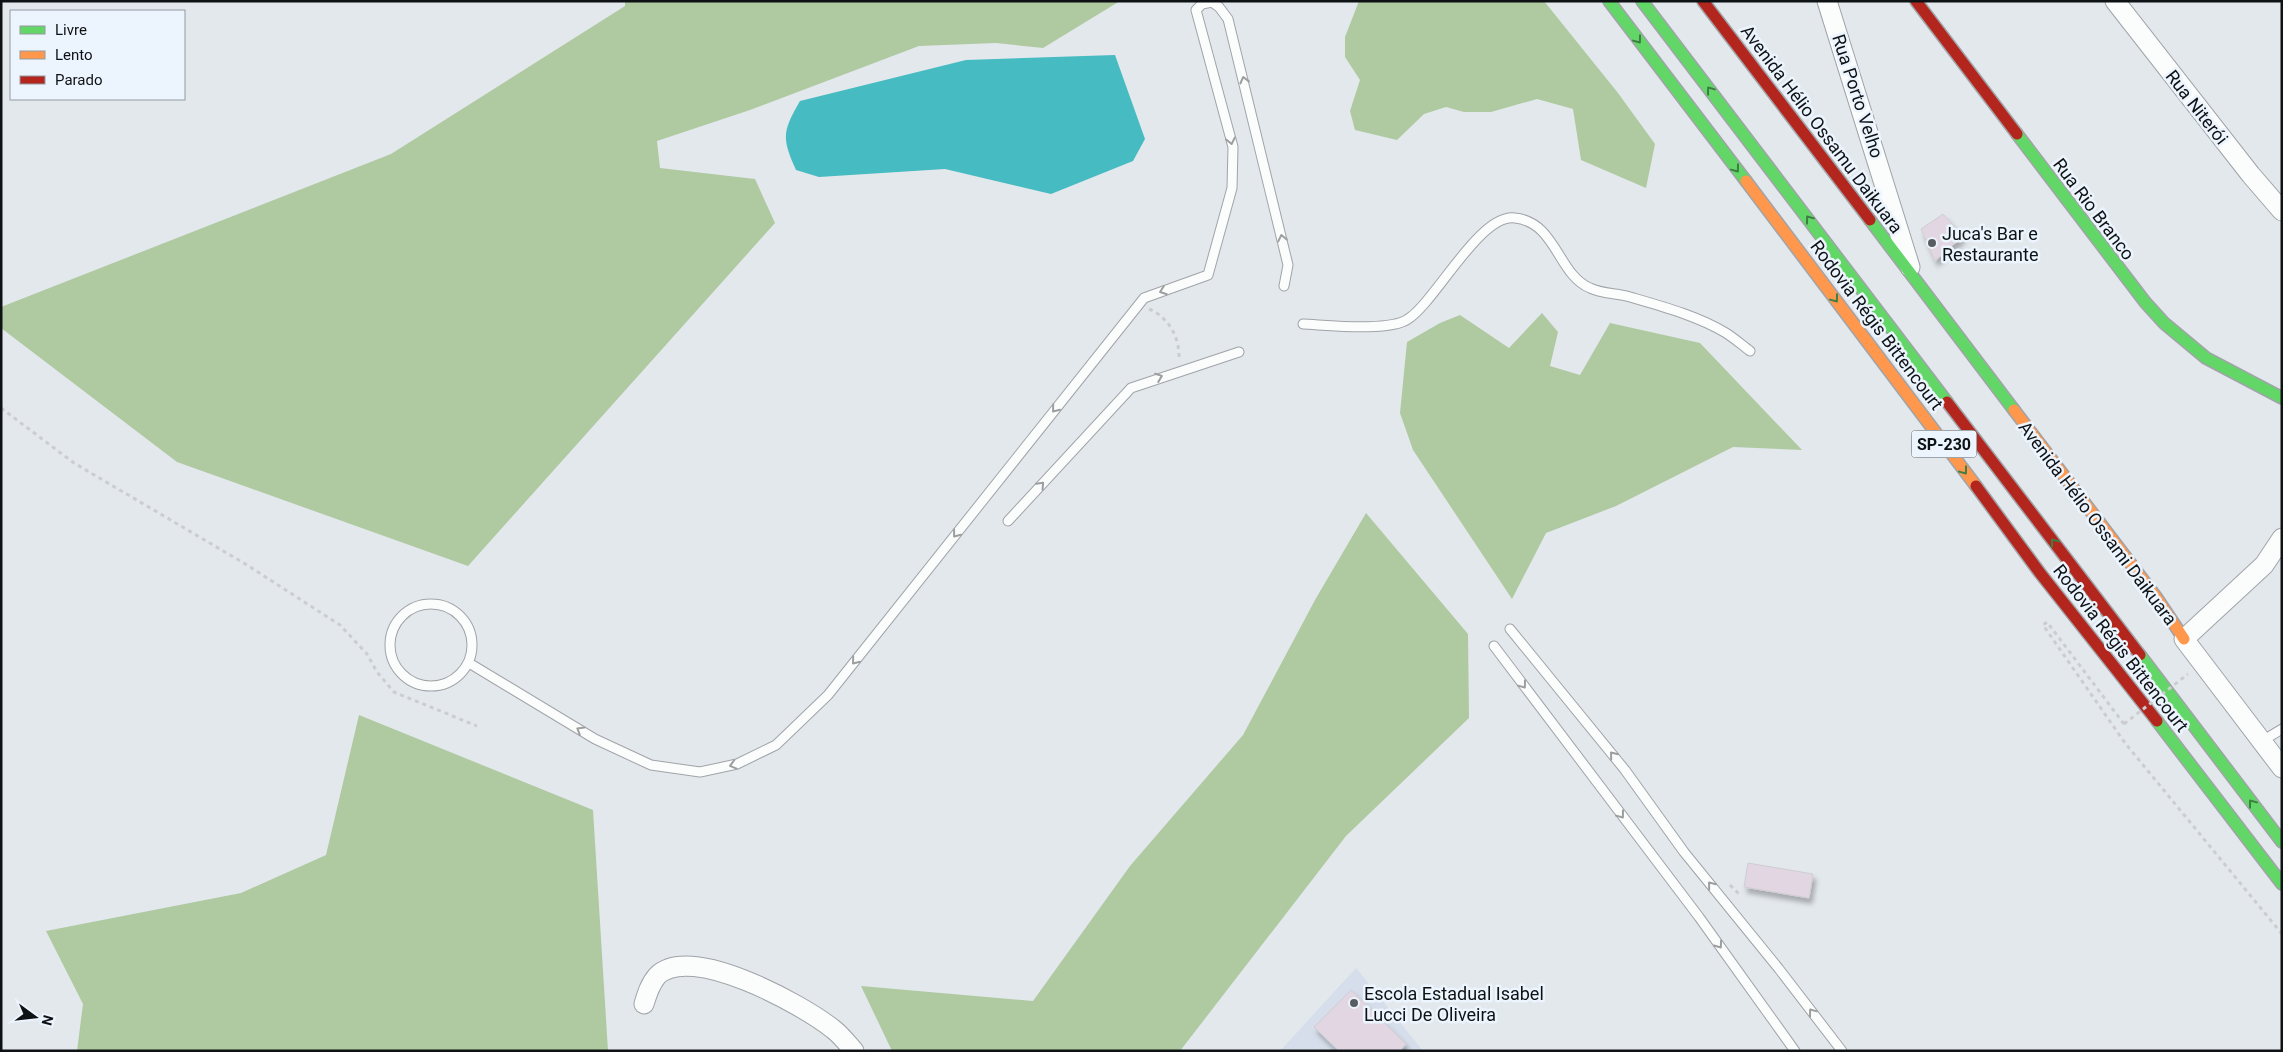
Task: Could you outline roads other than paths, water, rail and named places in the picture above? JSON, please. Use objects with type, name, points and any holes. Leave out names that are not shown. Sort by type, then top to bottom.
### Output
[{"type":"main road","name":"Rodovia Régis Bittencourt","points":[[1609,1],[1905,390],[2040,573],[2105,654],[2282,884]]},
{"type":"main road","name":"Rodovia Régis Bittencourt","points":[[1642,1],[2282,842]]},
{"type":"main road","name":"Avenida Hélio Ossamu Daikuara","points":[[1703,1],[1913,278]]},
{"type":"main road","name":"Rua Rio Branco","points":[[1916,1],[2144,302],[2164,323],[2206,358],[2282,398]]},
{"type":"main road","name":"Avenida Hélio Ossami Daikuara","points":[[1913,278],[2156,597],[2184,639]]},
{"type":"street","name":"Rua Porto Velho","points":[[1827,1],[1893,208],[1913,278]]},
{"type":"street","name":"Rua Niterói","points":[[2115,1],[2245,168],[2282,211]]},
{"type":"street","points":[[2184,639],[2264,565],[2282,538]]},
{"type":"street","name":"Avenida Hélio Ossami Daikuara","points":[[2184,639],[2282,768]]},
{"type":"street","points":[[644,1004],[648,990],[658,975],[674,968],[690,965],[721,971],[763,988],[816,1017],[834,1029],[854,1051]]},
{"type":"lane","points":[[469,663],[595,738],[651,765],[700,772],[738,764],[776,745],[828,694],[1144,298],[1208,275],[1232,188],[1233,148],[1196,10],[1202,4],[1212,2],[1219,7],[1228,19],[1288,265],[1284,286]]},
{"type":"lane","points":[[1303,324],[1382,326],[1407,320],[1466,251],[1493,224],[1514,217],[1529,222],[1552,241],[1570,272],[1589,288],[1629,296],[1689,317],[1725,333],[1750,352]]},
{"type":"lane","points":[[1008,521],[1131,388],[1239,352]]},
{"type":"lane","points":[[430,603],[450,608],[466,622],[473,642],[469,663],[461,674],[444,685],[425,687],[406,679],[394,664],[390,644],[395,625],[409,609],[430,603]]},
{"type":"lane","points":[[1510,629],[1619,762],[1684,852],[1779,968],[1842,1051]]},
{"type":"lane","points":[[1494,646],[1699,917],[1795,1051]]},
{"type":"lane","points":[[2262,741],[2282,729]]},
{"type":"water","points":[[1115,55],[1145,139],[1133,161],[1051,194],[945,169],[819,177],[796,170],[788,150],[786,142],[787,127],[800,101],[966,60]]},
{"type":"place","name":"Juca's Bar e Restaurante","points":[[1932,243]]},
{"type":"place","name":"Escola Estadual Isabel Lucci De Oliveira","points":[[1354,1003]]}]
